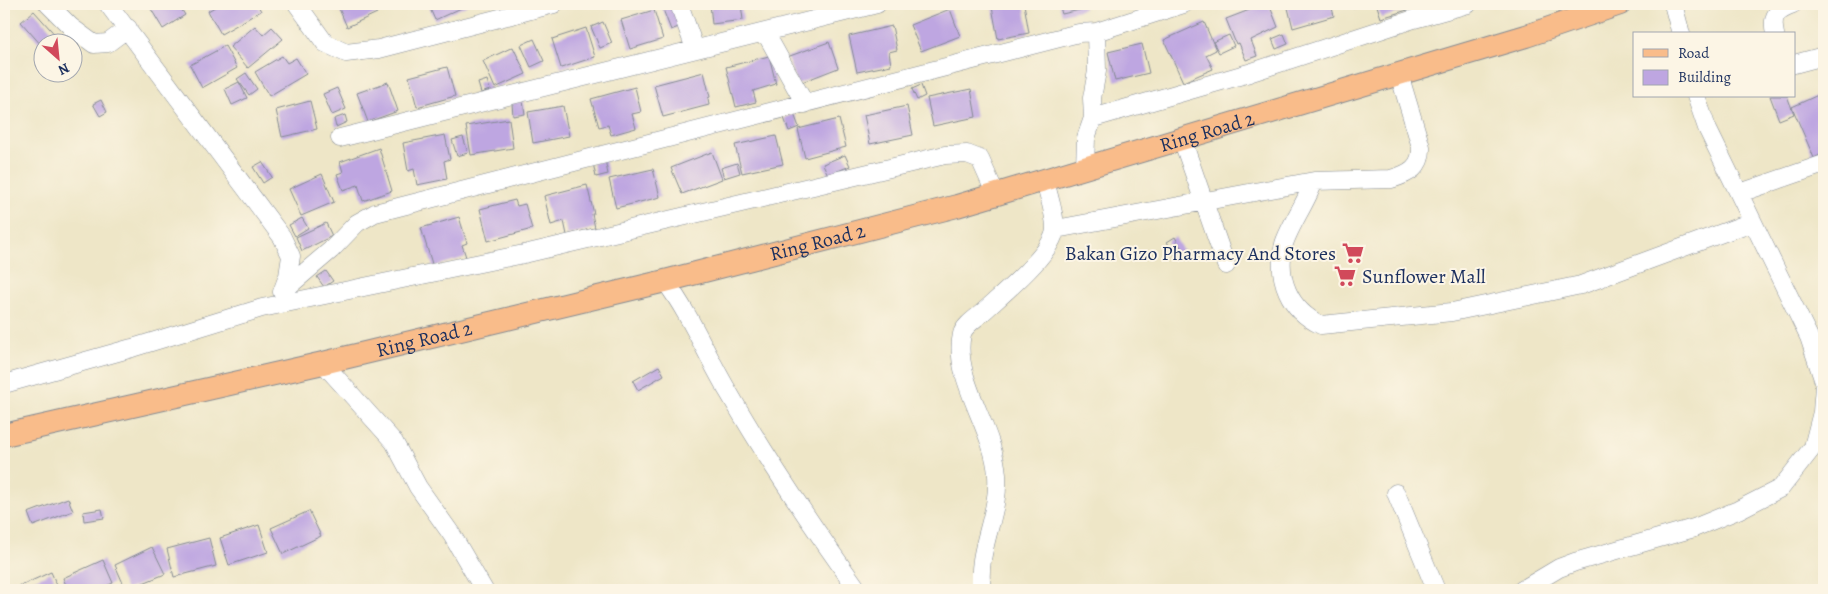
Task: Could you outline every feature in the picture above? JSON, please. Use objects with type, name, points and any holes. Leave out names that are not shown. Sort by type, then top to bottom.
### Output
[{"type":"main road","name":"Ring Road 2","points":[[4,435],[323,363],[665,281],[996,195],[1526,36],[1620,4]]},
{"type":"street","points":[[48,4],[71,27],[94,44],[108,43],[128,28]]},
{"type":"street","points":[[108,4],[128,28],[282,237],[291,256],[284,292]]},
{"type":"street","points":[[297,4],[325,42],[346,53],[379,49],[554,4]]},
{"type":"street","points":[[680,4],[695,49]]},
{"type":"street","points":[[340,138],[877,4]]},
{"type":"street","points":[[262,308],[284,292],[331,250],[357,223],[375,213],[1079,33],[1096,32],[1184,4]]},
{"type":"street","points":[[1093,118],[1249,73],[1414,19],[1468,4]]},
{"type":"street","points":[[1673,4],[1680,32]]},
{"type":"street","points":[[1774,32],[1772,23],[1774,16],[1780,8],[1793,4]]},
{"type":"street","points":[[766,32],[805,104]]},
{"type":"street","points":[[1085,167],[1086,138],[1093,118],[1092,98],[1097,71],[1096,32]]},
{"type":"street","points":[[1796,63],[1824,56]]},
{"type":"street","points":[[1056,229],[1314,181],[1391,179],[1412,172],[1422,156],[1421,147],[1399,74]]},
{"type":"street","points":[[1522,590],[1559,568],[1575,562],[1694,528],[1738,510],[1781,488],[1813,447],[1822,412],[1824,384],[1809,337],[1707,128],[1697,98]]},
{"type":"street","points":[[1182,139],[1226,265]]},
{"type":"street","points":[[4,384],[132,348],[262,308],[524,254],[945,155],[967,154],[980,159],[996,195]]},
{"type":"street","points":[[1740,193],[1824,164]]},
{"type":"street","points":[[982,590],[979,573],[997,498],[997,475],[991,442],[962,367],[959,351],[962,331],[1014,284],[1048,247],[1056,229],[1045,180]]},
{"type":"street","points":[[1314,181],[1308,197],[1284,243],[1282,262],[1285,291],[1310,320],[1321,325],[1452,312],[1581,285],[1752,222]]},
{"type":"street","points":[[665,281],[683,304],[728,392],[778,475],[853,589]]},
{"type":"street","points":[[323,363],[394,442],[418,487],[452,536],[484,590]]},
{"type":"street","points":[[1396,493],[1436,590]]},
{"type":"building","points":[[148,4],[178,4],[185,15],[163,29]]},
{"type":"building","points":[[220,4],[257,4],[261,11],[221,34],[208,11]]},
{"type":"building","points":[[337,4],[373,4],[377,13],[347,27]]},
{"type":"building","points":[[428,4],[470,4],[435,20]]},
{"type":"building","points":[[673,4],[681,26],[671,30],[662,7]]},
{"type":"building","points":[[710,4],[741,4],[743,20],[712,24]]},
{"type":"building","points":[[1000,4],[1024,4],[1029,33],[998,39],[992,7]]},
{"type":"building","points":[[1059,4],[1083,4],[1084,9],[1062,14]]},
{"type":"building","points":[[1269,4],[1278,27],[1251,40],[1257,56],[1246,60],[1239,43],[1236,44],[1226,19]]},
{"type":"building","points":[[1287,4],[1331,4],[1334,16],[1293,28]]},
{"type":"building","points":[[1351,4],[1369,4],[1369,5],[1352,8]]},
{"type":"building","points":[[1384,4],[1412,4],[1414,8],[1381,18],[1377,6]]},
{"type":"building","points":[[950,9],[960,36],[921,51],[910,25]]},
{"type":"building","points":[[654,10],[663,39],[630,49],[621,20]]},
{"type":"building","points":[[34,11],[53,32],[32,32],[32,35],[21,22]]},
{"type":"building","points":[[603,22],[612,43],[600,48],[591,27]]},
{"type":"building","points":[[1204,22],[1216,50],[1206,55],[1213,69],[1183,82],[1164,40]]},
{"type":"building","points":[[255,26],[263,35],[272,27],[283,39],[248,68],[230,47]]},
{"type":"building","points":[[892,26],[897,50],[889,52],[891,65],[857,72],[849,36]]},
{"type":"building","points":[[586,28],[595,57],[561,68],[552,39]]},
{"type":"building","points":[[1284,34],[1288,44],[1276,49],[1272,39]]},
{"type":"building","points":[[1229,35],[1234,46],[1219,53],[1213,42]]},
{"type":"building","points":[[534,39],[544,61],[531,67],[521,45]]},
{"type":"building","points":[[829,42],[838,68],[797,84],[787,57]]},
{"type":"building","points":[[1142,44],[1149,73],[1115,81],[1108,52]]},
{"type":"building","points":[[225,46],[237,68],[202,88],[190,65]]},
{"type":"building","points":[[513,47],[526,74],[495,88],[483,61]]},
{"type":"building","points":[[282,56],[287,63],[296,58],[306,74],[269,96],[255,72]]},
{"type":"building","points":[[769,56],[776,84],[753,91],[756,102],[736,107],[726,67]]},
{"type":"building","points":[[447,67],[455,96],[417,107],[409,77]]},
{"type":"building","points":[[704,72],[710,97],[708,98],[709,105],[663,117],[654,85]]},
{"type":"building","points":[[246,73],[257,89],[249,95],[237,79]]},
{"type":"building","points":[[487,80],[490,90],[481,93],[478,83]]},
{"type":"building","points":[[239,82],[247,98],[232,105],[225,89]]},
{"type":"building","points":[[388,82],[398,111],[368,122],[357,93]]},
{"type":"building","points":[[921,85],[925,96],[917,100],[912,89]]},
{"type":"building","points":[[635,87],[641,112],[632,114],[636,128],[611,135],[608,125],[599,127],[591,99]]},
{"type":"building","points":[[337,88],[346,109],[332,115],[323,94]]},
{"type":"building","points":[[971,89],[976,117],[933,126],[927,98]]},
{"type":"building","points":[[1818,95],[1824,109],[1824,153],[1814,158],[1792,107]]},
{"type":"building","points":[[1771,98],[1788,98],[1794,114],[1779,120]]},
{"type":"building","points":[[101,100],[107,112],[100,116],[93,104]]},
{"type":"building","points":[[310,101],[317,129],[282,137],[276,110]]},
{"type":"building","points":[[523,101],[525,114],[513,116],[512,103]]},
{"type":"building","points":[[563,106],[569,136],[533,143],[528,112]]},
{"type":"building","points":[[907,106],[913,135],[870,144],[864,115]]},
{"type":"building","points":[[794,114],[799,127],[789,131],[784,118]]},
{"type":"building","points":[[345,115],[347,122],[336,127],[334,119]]},
{"type":"building","points":[[509,119],[513,148],[471,155],[466,126]]},
{"type":"building","points":[[839,119],[846,147],[805,158],[798,129]]},
{"type":"building","points":[[445,135],[450,159],[444,161],[447,179],[417,185],[414,169],[408,171],[403,143]]},
{"type":"building","points":[[776,136],[783,164],[742,173],[735,145]]},
{"type":"building","points":[[463,137],[468,153],[457,156],[452,140]]},
{"type":"building","points":[[379,148],[392,191],[363,201],[358,185],[343,190],[337,174],[343,172],[340,162]]},
{"type":"building","points":[[712,152],[722,179],[682,194],[671,168]]},
{"type":"building","points":[[845,155],[850,166],[828,175],[823,164]]},
{"type":"building","points":[[605,160],[608,174],[596,177],[593,163]]},
{"type":"building","points":[[262,162],[272,177],[263,183],[253,167]]},
{"type":"building","points":[[737,163],[740,173],[724,178],[721,168]]},
{"type":"building","points":[[653,169],[660,197],[616,208],[609,179]]},
{"type":"building","points":[[322,174],[334,202],[301,216],[289,189]]},
{"type":"building","points":[[587,185],[594,214],[592,214],[595,228],[567,235],[564,221],[551,225],[544,196]]},
{"type":"building","points":[[515,200],[517,206],[525,204],[532,229],[488,241],[480,209]]},
{"type":"building","points":[[459,217],[467,243],[462,245],[466,257],[433,267],[421,228]]},
{"type":"building","points":[[302,218],[308,228],[295,236],[289,225]]},
{"type":"building","points":[[326,223],[332,236],[302,251],[296,237]]},
{"type":"building","points":[[1175,237],[1183,251],[1175,255],[1167,242]]},
{"type":"building","points":[[326,271],[333,281],[324,287],[317,277]]},
{"type":"building","points":[[659,366],[664,375],[638,390],[633,381]]},
{"type":"building","points":[[68,498],[73,511],[33,526],[28,513]]},
{"type":"building","points":[[102,509],[104,518],[84,521],[83,512]]},
{"type":"building","points":[[309,511],[321,536],[283,554],[271,528]]},
{"type":"building","points":[[259,525],[268,552],[229,565],[220,538]]},
{"type":"building","points":[[209,538],[216,566],[174,577],[167,549]]},
{"type":"building","points":[[152,547],[165,574],[126,590],[115,565]]},
{"type":"building","points":[[103,560],[113,583],[97,590],[68,590],[63,578]]},
{"type":"building","points":[[51,572],[59,590],[11,590]]},
{"type":"place","name":"Bakan Gizo Pharmacy And Stores","points":[[1353,253]]},
{"type":"place","name":"Sunflower Mall","points":[[1345,276]]}]
